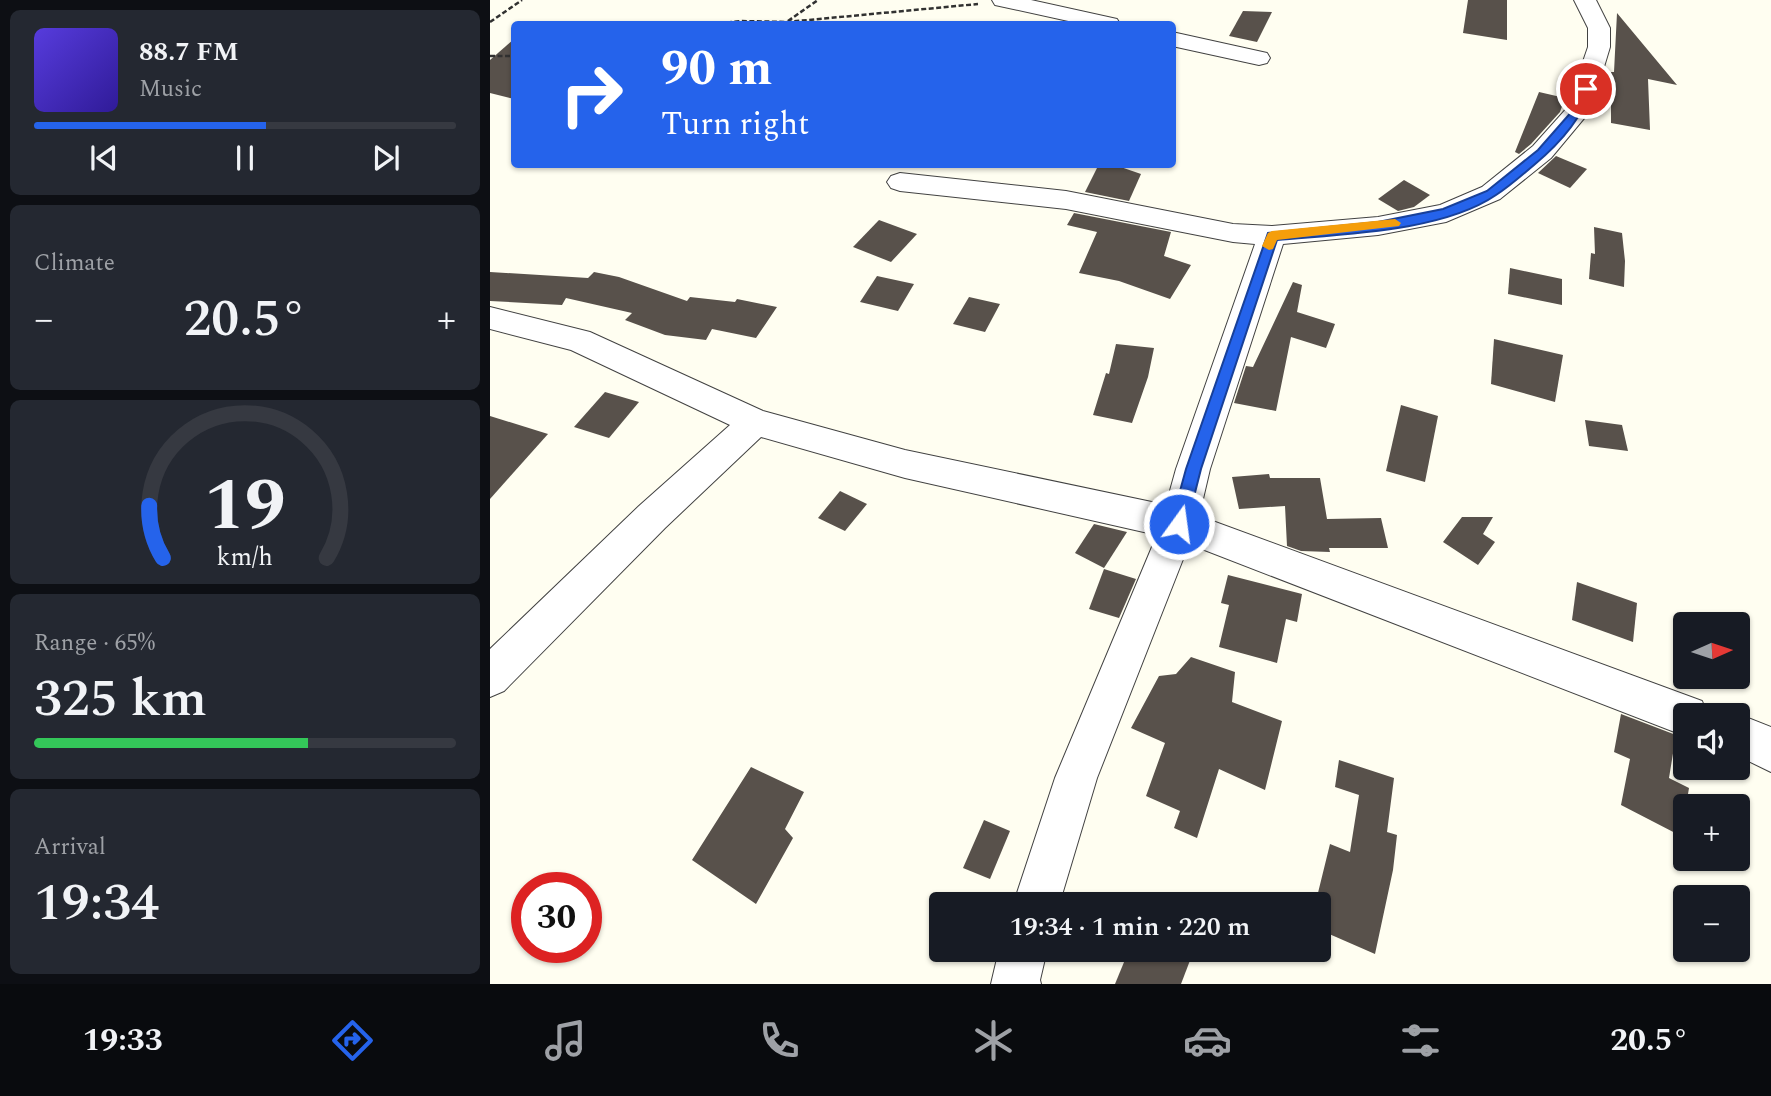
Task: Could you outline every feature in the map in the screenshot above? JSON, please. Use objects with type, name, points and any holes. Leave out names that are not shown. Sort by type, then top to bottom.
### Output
[{"type":"street","points":[[900,182],[1066,200],[1233,233],[1272,236],[1378,226],[1446,213],[1491,193],[1542,152],[1579,110],[1599,47],[1599,29],[1586,0]]},
{"type":"street","points":[[1007,1],[1060,6],[1101,21]]},
{"type":"street","points":[[1176,40],[1259,58]]},
{"type":"street","points":[[1040,892],[1076,778],[1179,524],[1193,469],[1272,236]]},
{"type":"street","points":[[490,318],[579,340],[755,422],[905,464],[1179,524],[1673,711]]},
{"type":"street","points":[[490,677],[652,517],[755,422]]},
{"type":"street","points":[[1750,740],[1771,749]]},
{"type":"path","points":[[490,22],[522,0]]},
{"type":"path","points":[[789,21],[818,0]]},
{"type":"path","points":[[801,21],[871,12],[1007,1]]},
{"type":"path","points":[[492,56],[511,56]]},
{"type":"building","points":[[1468,0],[1507,0],[1507,40],[1463,33]]},
{"type":"building","points":[[1243,11],[1272,12],[1257,42],[1229,36]]},
{"type":"building","points":[[1617,13],[1677,85],[1648,79],[1650,130],[1611,123],[1611,72],[1614,72]]},
{"type":"building","points":[[511,42],[511,98],[490,93],[490,60]]},
{"type":"building","points":[[1539,92],[1565,98],[1560,112],[1519,154],[1515,152]]},
{"type":"building","points":[[1556,156],[1587,169],[1570,188],[1538,173]]},
{"type":"building","points":[[1097,168],[1124,168],[1141,174],[1129,201],[1085,192]]},
{"type":"building","points":[[1404,180],[1430,195],[1414,207],[1398,211],[1378,199]]},
{"type":"building","points":[[1074,213],[1171,232],[1164,256],[1191,265],[1170,299],[1119,281],[1079,273],[1097,232],[1067,225]]},
{"type":"building","points":[[879,220],[917,234],[891,262],[853,247]]},
{"type":"building","points":[[1594,227],[1622,233],[1624,287],[1589,279],[1591,253],[1595,254]]},
{"type":"building","points":[[1510,268],[1562,279],[1562,305],[1508,294]]},
{"type":"building","points":[[490,272],[588,278],[594,272],[619,277],[687,301],[690,297],[735,302],[737,299],[777,307],[756,338],[712,329],[706,340],[665,335],[625,320],[632,313],[566,298],[562,305],[490,301]]},
{"type":"building","points":[[877,276],[914,284],[898,311],[860,302]]},
{"type":"building","points":[[1293,282],[1302,285],[1297,312],[1335,324],[1326,348],[1291,337],[1276,411],[1234,403],[1246,366],[1253,367]]},
{"type":"building","points":[[969,297],[1000,304],[985,332],[953,324]]},
{"type":"building","points":[[1494,339],[1563,355],[1555,402],[1491,384]]},
{"type":"building","points":[[1116,344],[1154,348],[1148,377],[1132,423],[1093,415],[1106,373],[1109,374]]},
{"type":"building","points":[[605,392],[639,402],[609,438],[574,427]]},
{"type":"building","points":[[1401,405],[1438,416],[1425,482],[1386,471]]},
{"type":"building","points":[[490,416],[548,434],[490,499]]},
{"type":"building","points":[[1585,420],[1622,425],[1628,451],[1589,446]]},
{"type":"building","points":[[1269,474],[1270,478],[1320,478],[1327,519],[1381,518],[1388,548],[1329,548],[1330,552],[1301,551],[1287,546],[1285,506],[1239,509],[1232,477]]},
{"type":"building","points":[[840,491],[867,504],[845,531],[818,518]]},
{"type":"building","points":[[1462,517],[1493,517],[1483,534],[1495,542],[1478,565],[1443,542]]},
{"type":"building","points":[[1094,524],[1127,532],[1104,568],[1075,553]]},
{"type":"building","points":[[1104,569],[1136,579],[1119,618],[1089,609]]},
{"type":"building","points":[[1228,575],[1302,594],[1297,622],[1286,619],[1277,663],[1219,647],[1229,605],[1221,603]]},
{"type":"building","points":[[1577,582],[1637,603],[1633,642],[1572,620]]},
{"type":"building","points":[[1191,657],[1235,672],[1232,702],[1282,721],[1265,790],[1219,769],[1197,838],[1174,828],[1180,811],[1146,796],[1165,743],[1131,728],[1159,676],[1176,674]]},
{"type":"building","points":[[1621,714],[1673,734],[1669,778],[1689,788],[1688,794],[1673,794],[1673,832],[1621,805],[1630,759],[1614,752]]},
{"type":"building","points":[[1339,760],[1394,778],[1387,832],[1397,835],[1393,870],[1375,954],[1331,935],[1331,892],[1318,892],[1330,844],[1350,852],[1359,795],[1335,787]]},
{"type":"building","points":[[751,767],[804,792],[785,829],[793,838],[756,904],[692,860]]},
{"type":"building","points":[[984,820],[1010,831],[990,879],[963,868]]},
{"type":"building","points":[[1124,962],[1189,962],[1181,984],[1115,984]]},
{"type":"slow traffic","points":[[1269,246],[1272,236],[1395,223]]},
{"type":"route","points":[[1179,524],[1193,469],[1272,236],[1378,226],[1446,213],[1491,193],[1542,152],[1579,110],[1586,89]]}]
